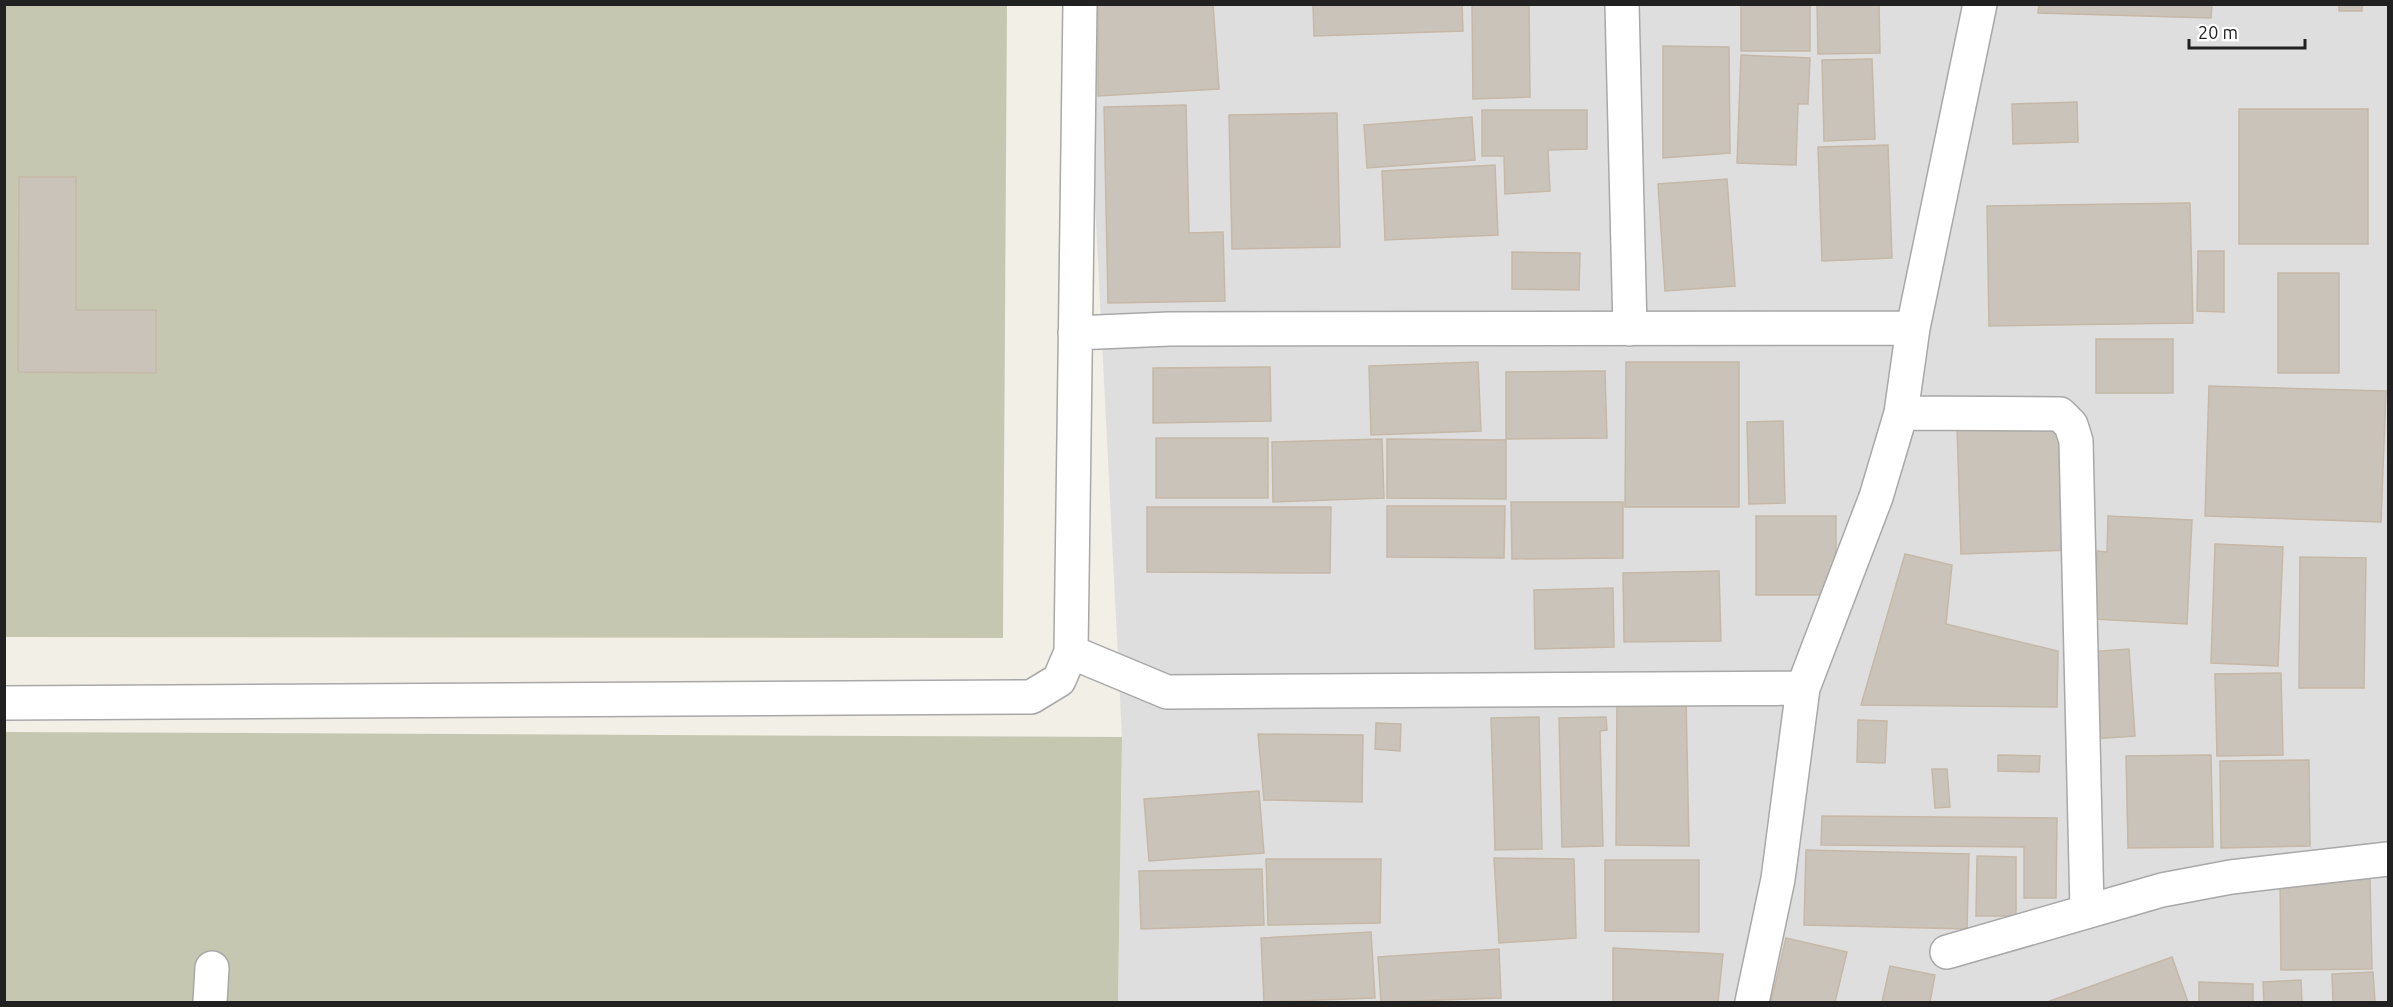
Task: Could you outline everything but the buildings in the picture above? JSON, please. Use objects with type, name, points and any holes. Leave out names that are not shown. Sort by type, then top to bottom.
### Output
[{"type":"street","points":[[4,703],[1031,697],[1059,680],[1071,652],[1080,4]]},
{"type":"street","points":[[1622,4],[1630,329]]},
{"type":"street","points":[[1752,1002],[1778,879],[1803,688],[1876,496],[1901,413],[1913,328],[1980,4]]},
{"type":"street","points":[[1075,333],[1169,329],[1913,328]]},
{"type":"street","points":[[1901,413],[2060,414],[2070,425],[2076,441],[2087,910]]},
{"type":"street","points":[[1071,652],[1167,692],[1803,688]]},
{"type":"street","points":[[1947,952],[2163,890],[2231,876],[2388,859]]},
{"type":"street","points":[[210,1002],[212,968]]},
{"type":"shaded area","points":[[5,5],[1007,5],[1003,638],[5,637]]},
{"type":"shaded area","points":[[1085,5],[2388,5],[2388,1002],[1118,1002],[1122,737]]},
{"type":"shaded area","points":[[5,732],[1122,737],[1118,1002],[5,1002]]}]
